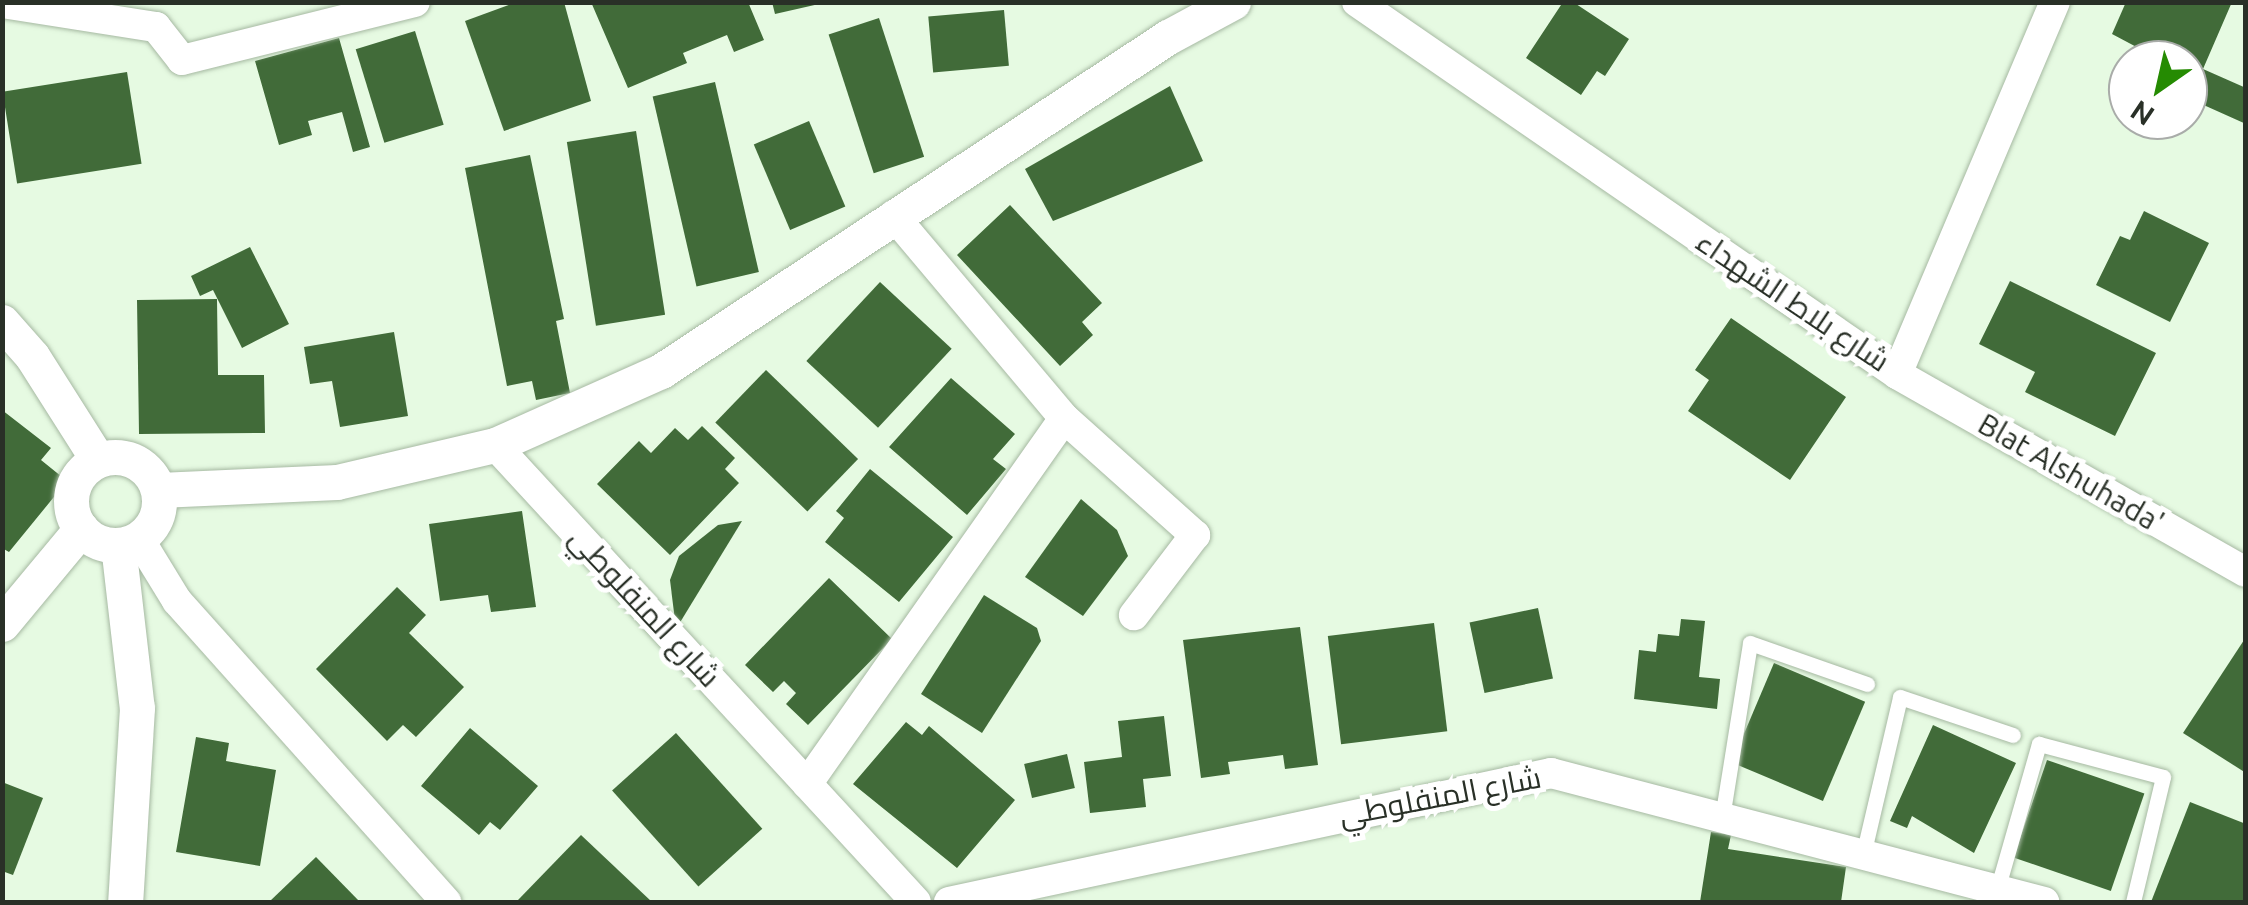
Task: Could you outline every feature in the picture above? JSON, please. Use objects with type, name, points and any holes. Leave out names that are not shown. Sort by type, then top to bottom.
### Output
[{"type":"street","points":[[2,3],[156,27],[182,60],[415,2]]},
{"type":"street","points":[[159,490],[337,482],[495,445],[661,370],[894,214],[1233,2]]},
{"type":"street","name":"شارع بلاط الشهداء","points":[[1356,2],[1897,374],[2055,2]]},
{"type":"street","points":[[894,214],[979,324],[1064,418],[1196,535],[1134,615]]},
{"type":"street","points":[[2,322],[98,460]]},
{"type":"street","name":"Blat Alshuhada'","points":[[1897,374],[2246,572]]},
{"type":"street","points":[[808,784],[1064,418]]},
{"type":"street","name":"شارع المنفلوطي","points":[[495,445],[916,902]]},
{"type":"street","points":[[81,529],[72,490],[98,460],[128,458],[142,465],[159,490],[157,518],[128,542]]},
{"type":"street","points":[[81,529],[128,542],[446,902]]},
{"type":"street","points":[[2,624],[81,529]]},
{"type":"street","points":[[125,902],[137,708],[128,542]]},
{"type":"street","name":"شارع المنفلوطي","points":[[948,902],[1551,773],[2044,902]]},
{"type":"lane","points":[[1722,818],[1750,644],[1867,684]]},
{"type":"lane","points":[[1863,855],[1900,697],[2013,735]]},
{"type":"lane","points":[[1997,890],[2039,744],[2163,778],[2133,902]]},
{"type":"building","points":[[517,2],[564,2],[591,101],[504,131],[465,21]]},
{"type":"building","points":[[591,2],[748,2],[764,40],[734,52],[727,35],[683,53],[687,63],[628,88]]},
{"type":"building","points":[[772,2],[819,2],[819,4],[775,14]]},
{"type":"building","points":[[1563,2],[1573,2],[1629,39],[1605,76],[1597,71],[1581,95],[1526,58]]},
{"type":"building","points":[[2126,2],[2232,2],[2208,57],[2208,40],[2123,40],[2112,34]]},
{"type":"building","points":[[1004,10],[1009,66],[933,72],[928,17]]},
{"type":"building","points":[[879,18],[924,157],[874,173],[829,34]]},
{"type":"building","points":[[415,31],[444,125],[384,143],[356,49]]},
{"type":"building","points":[[339,38],[370,147],[353,152],[342,112],[308,121],[312,135],[279,145],[255,61]]},
{"type":"building","points":[[2208,71],[2246,88],[2246,124],[2208,107]]},
{"type":"building","points":[[127,72],[142,164],[17,184],[3,92]]},
{"type":"building","points":[[715,82],[759,272],[697,286],[653,96]]},
{"type":"building","points":[[1170,86],[1203,161],[1053,221],[1025,169]]},
{"type":"building","points":[[809,121],[845,207],[790,230],[754,144]]},
{"type":"building","points":[[636,131],[665,315],[596,326],[567,142]]},
{"type":"building","points":[[530,155],[564,319],[556,321],[570,393],[536,400],[532,381],[507,386],[465,168]]},
{"type":"building","points":[[1010,205],[1102,303],[1082,322],[1093,335],[1060,366],[957,255]]},
{"type":"building","points":[[2144,211],[2209,243],[2170,322],[2096,285],[2120,236],[2130,240]]},
{"type":"building","points":[[250,247],[289,324],[242,348],[213,290],[200,296],[191,276]]},
{"type":"building","points":[[2010,281],[2156,353],[2115,436],[2025,392],[2035,372],[1979,344]]},
{"type":"building","points":[[880,282],[952,349],[878,428],[806,361]]},
{"type":"building","points":[[217,299],[218,375],[264,375],[265,433],[139,434],[137,300]]},
{"type":"building","points":[[1731,318],[1846,397],[1790,480],[1688,411],[1709,380],[1695,370]]},
{"type":"building","points":[[394,332],[408,416],[340,427],[332,381],[310,384],[304,347]]},
{"type":"building","points":[[766,370],[858,459],[807,511],[715,423]]},
{"type":"building","points":[[951,378],[1015,434],[993,459],[1006,469],[967,515],[889,447]]},
{"type":"building","points":[[2,410],[51,448],[41,460],[67,481],[9,552],[2,548]]},
{"type":"building","points":[[702,426],[735,458],[725,469],[739,483],[670,555],[597,484],[639,441],[651,453],[675,428],[688,440]]},
{"type":"building","points":[[870,469],[953,537],[899,602],[825,542],[844,518],[836,511]]},
{"type":"building","points":[[1081,499],[1117,530],[1128,556],[1083,616],[1025,577]]},
{"type":"building","points":[[522,511],[536,607],[491,612],[488,595],[440,601],[429,524]]},
{"type":"building","points":[[742,521],[676,629],[670,580],[679,556],[718,525]]},
{"type":"building","points":[[829,578],[892,639],[808,725],[786,704],[796,693],[784,681],[773,692],[745,665]]},
{"type":"building","points":[[397,587],[426,615],[409,633],[464,687],[416,737],[403,725],[387,741],[316,669]]},
{"type":"building","points":[[984,595],[1037,628],[1041,641],[982,733],[921,694]]},
{"type":"building","points":[[1538,608],[1553,678],[1484,693],[1470,623]]},
{"type":"building","points":[[1681,619],[1705,621],[1699,677],[1720,679],[1717,709],[1634,699],[1639,650],[1656,652],[1658,634],[1679,636]]},
{"type":"building","points":[[1434,623],[1447,731],[1341,744],[1328,636]]},
{"type":"building","points":[[1300,627],[1318,765],[1285,769],[1283,755],[1228,762],[1230,774],[1201,778],[1183,640]]},
{"type":"building","points":[[2246,637],[2246,773],[2183,733]]},
{"type":"building","points":[[1774,663],[1865,702],[1823,801],[1732,762]]},
{"type":"building","points":[[1164,716],[1171,776],[1143,779],[1146,807],[1090,813],[1084,762],[1122,757],[1118,721]]},
{"type":"building","points":[[906,722],[922,735],[929,726],[1015,800],[957,868],[853,784]]},
{"type":"building","points":[[1933,725],[2016,763],[1974,853],[1912,816],[1907,828],[1890,821]]},
{"type":"building","points":[[470,728],[538,786],[500,830],[490,822],[479,835],[421,786]]},
{"type":"building","points":[[676,733],[762,829],[698,886],[612,791]]},
{"type":"building","points":[[196,737],[229,743],[226,761],[276,770],[260,866],[176,852]]},
{"type":"building","points":[[1067,754],[1075,788],[1032,798],[1024,764]]},
{"type":"building","points":[[2047,760],[2144,794],[2111,891],[2013,857]]},
{"type":"building","points":[[2,782],[43,798],[13,875],[2,871]]},
{"type":"building","points":[[2190,802],[2246,824],[2246,902],[2151,902]]},
{"type":"building","points":[[1711,832],[1731,835],[1728,849],[1846,867],[1841,902],[1700,902]]},
{"type":"building","points":[[581,835],[652,902],[518,900]]},
{"type":"building","points":[[316,857],[360,902],[269,902]]}]
